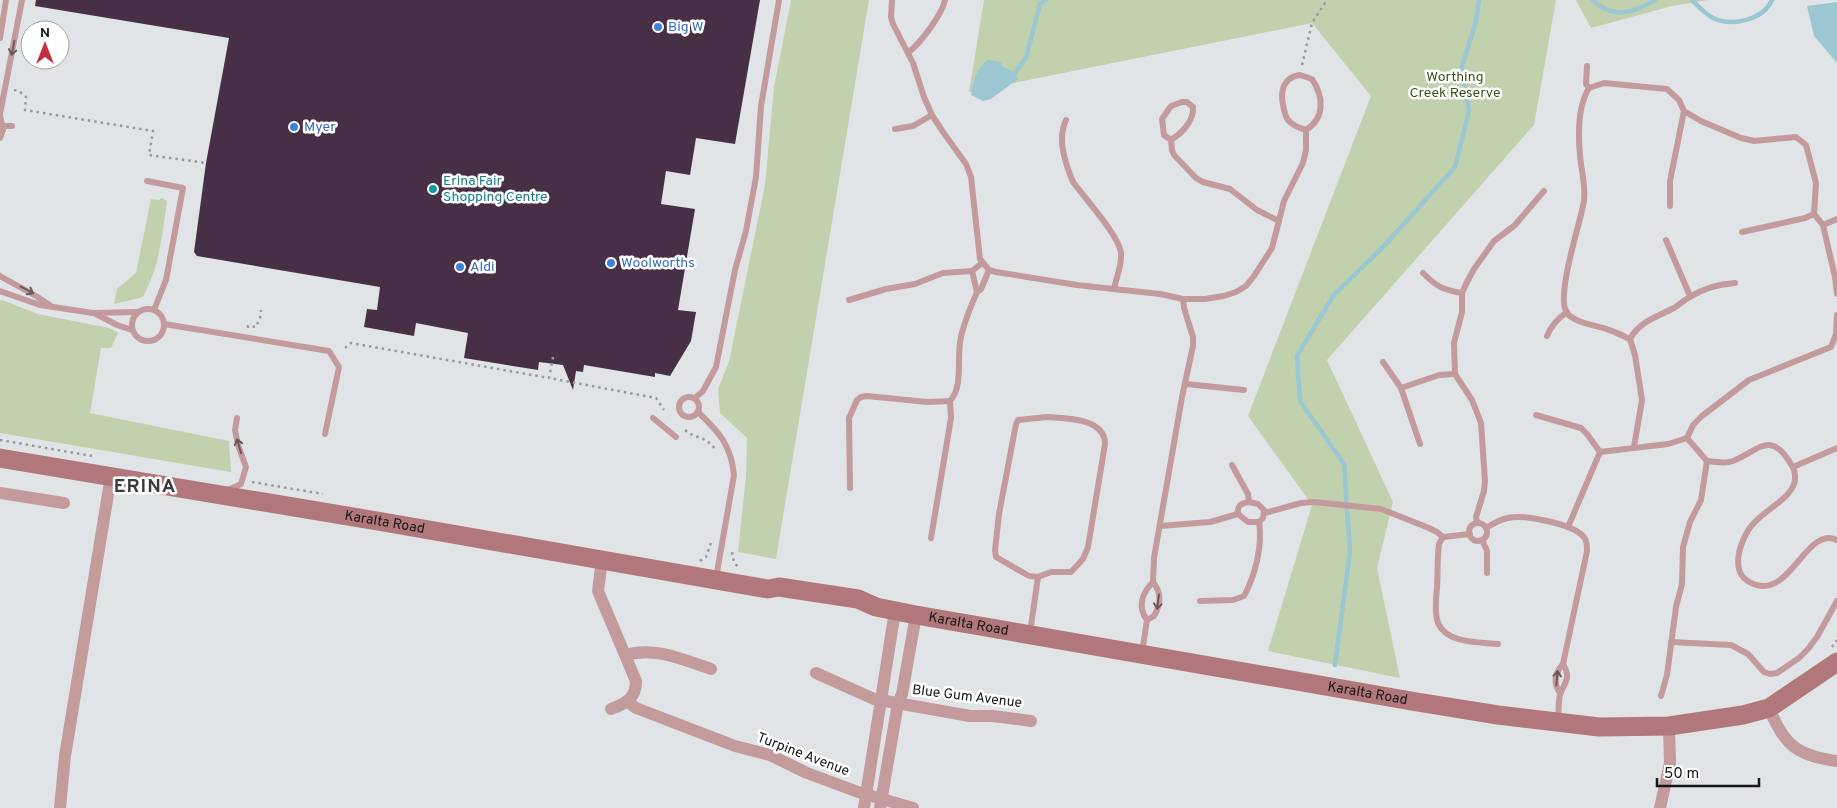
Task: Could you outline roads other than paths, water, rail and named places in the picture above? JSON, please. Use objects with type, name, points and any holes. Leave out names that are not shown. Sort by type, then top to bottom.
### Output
[{"type":"street","name":"Karalta Road","points":[[0,458],[768,590],[779,587],[858,599],[876,607],[916,615],[1417,702],[1599,727],[1669,726],[1743,715],[1769,708],[1834,656]]},
{"type":"street","points":[[60,808],[65,756],[111,476]]},
{"type":"street","points":[[0,493],[64,503]]},
{"type":"street","points":[[602,560],[598,591],[636,680],[633,696],[628,702],[611,709]]},
{"type":"street","points":[[864,808],[896,611]]},
{"type":"street","points":[[881,803],[898,703],[902,694],[916,615]]},
{"type":"street","points":[[626,655],[652,653],[682,659],[711,669]]},
{"type":"street","name":"Blue Gum Avenue","points":[[816,673],[874,699],[970,716],[993,716],[1031,721]]},
{"type":"street","name":"Turpine Avenue","points":[[628,702],[636,708],[735,746],[770,755],[807,773],[866,794],[881,803],[913,808]]},
{"type":"street","points":[[1769,708],[1780,734],[1788,743],[1801,752],[1817,758],[1837,761]]},
{"type":"street","points":[[1660,808],[1670,762],[1669,726]]},
{"type":"lane","points":[[0,38],[6,0]]},
{"type":"lane","points":[[10,139],[0,137],[3,134],[1,120],[22,0]]},
{"type":"lane","points":[[695,398],[700,406],[698,412],[694,417],[687,417],[682,414],[679,408],[680,402],[686,397],[695,398],[703,391],[717,361],[735,270],[746,231],[756,176],[761,106],[779,0]]},
{"type":"lane","points":[[892,0],[891,17],[893,24],[909,52],[924,98],[932,115],[966,164],[971,177],[978,248],[982,263],[989,270],[1004,274],[1160,294],[1183,299],[1205,299],[1236,292],[1246,286],[1272,248],[1284,201],[1303,163],[1306,150],[1306,130]]},
{"type":"lane","points":[[909,52],[916,46],[942,11],[945,0]]},
{"type":"lane","points":[[1587,66],[1586,84],[1589,88]]},
{"type":"lane","points":[[1300,76],[1312,79],[1320,94],[1322,105],[1319,115],[1313,125],[1306,130],[1288,121],[1285,114],[1282,99],[1284,84],[1290,78],[1300,76]]},
{"type":"lane","points":[[1634,447],[1642,400],[1635,355],[1630,339],[1611,330],[1581,321],[1567,312],[1564,306],[1565,285],[1584,200],[1580,153],[1580,121],[1582,105],[1589,88],[1604,83],[1667,89],[1679,100],[1684,111],[1701,121],[1741,138],[1754,141],[1796,137],[1802,140],[1806,145],[1816,183],[1814,214],[1823,225],[1837,294]]},
{"type":"lane","points":[[1171,140],[1182,131],[1192,117],[1193,108],[1187,102],[1176,103],[1171,106],[1164,112],[1162,119],[1162,129],[1164,134],[1171,140],[1174,155],[1196,178],[1203,182],[1230,189],[1257,210],[1279,221]]},
{"type":"lane","points":[[1670,206],[1670,181],[1684,111]]},
{"type":"lane","points":[[895,129],[913,126],[932,115]]},
{"type":"lane","points":[[1,120],[12,126]]},
{"type":"lane","points":[[1066,120],[1062,128],[1061,138],[1073,182],[1120,247],[1120,265],[1114,289]]},
{"type":"lane","points":[[147,181],[183,188],[166,280],[154,310]]},
{"type":"lane","points":[[1477,523],[1476,516],[1484,491],[1485,481],[1481,423],[1472,400],[1456,374],[1454,343],[1462,312],[1462,293],[1474,269],[1494,241],[1516,225],[1544,191]]},
{"type":"lane","points":[[1742,232],[1805,218],[1814,214]]},
{"type":"lane","points":[[1823,225],[1837,218]]},
{"type":"lane","points":[[1666,240],[1690,296]]},
{"type":"lane","points":[[849,300],[886,289],[915,284],[943,273],[972,271],[982,263]]},
{"type":"lane","points":[[850,488],[849,418],[857,400],[867,396],[927,402],[950,401],[956,395],[958,384],[958,359],[961,336],[977,292],[981,289],[989,270]]},
{"type":"lane","points":[[972,271],[973,282],[977,292]]},
{"type":"lane","points":[[1423,273],[1435,285],[1444,290],[1462,293]]},
{"type":"lane","points":[[0,276],[52,307]]},
{"type":"lane","points":[[1630,339],[1644,323],[1681,304],[1690,296],[1720,284],[1735,283]]},
{"type":"lane","points":[[0,291],[40,305],[93,313],[136,312],[143,309],[154,310],[161,315],[164,324],[161,334],[148,341],[140,339],[132,330],[93,313]]},
{"type":"lane","points":[[1147,620],[1154,616],[1160,600],[1159,590],[1153,582],[1152,570],[1192,355],[1194,337],[1184,308],[1183,299]]},
{"type":"lane","points":[[132,330],[132,319],[136,312]]},
{"type":"lane","points":[[1546,336],[1558,318],[1567,312]]},
{"type":"lane","points":[[1600,452],[1668,444],[1687,438],[1693,425],[1702,416],[1748,380],[1831,347],[1836,334],[1837,315]]},
{"type":"lane","points":[[164,324],[329,351],[339,367],[325,434]]},
{"type":"lane","points":[[1383,362],[1401,388],[1420,444]]},
{"type":"lane","points":[[1401,388],[1439,375],[1456,374]]},
{"type":"lane","points":[[1186,384],[1244,390]]},
{"type":"lane","points":[[931,538],[951,418],[950,401]]},
{"type":"lane","points":[[698,412],[712,426],[727,446],[733,467],[733,481],[716,580]]},
{"type":"lane","points":[[1536,415],[1581,428],[1600,452]]},
{"type":"lane","points":[[1047,417],[1087,422],[1105,436],[1088,547],[1083,560],[1071,572],[1051,572],[1038,577],[1029,576],[1005,563],[996,556],[995,550],[999,514],[1016,424],[1018,420],[1047,417]]},
{"type":"lane","points":[[218,494],[241,484],[246,467],[236,438],[237,418]]},
{"type":"lane","points":[[653,418],[676,437]]},
{"type":"lane","points":[[1687,438],[1707,461],[1722,463],[1732,461],[1762,445],[1770,444],[1780,450],[1794,467],[1794,484],[1786,495],[1755,521],[1747,531],[1740,547],[1739,572],[1747,581],[1759,586],[1771,586],[1782,580],[1816,543],[1826,538],[1836,537]]},
{"type":"lane","points":[[1794,467],[1837,448]]},
{"type":"lane","points":[[1568,527],[1600,452]]},
{"type":"lane","points":[[1661,696],[1667,675],[1676,607],[1682,584],[1683,546],[1690,522],[1701,500],[1707,461]]},
{"type":"lane","points":[[1232,466],[1248,494],[1249,502]]},
{"type":"lane","points":[[1200,602],[1233,600],[1244,596],[1258,555],[1259,522],[1264,513],[1260,506],[1249,502],[1242,503],[1239,506],[1238,514]]},
{"type":"lane","points":[[1264,513],[1302,503],[1314,502],[1381,509],[1429,528],[1444,538]]},
{"type":"lane","points":[[1160,526],[1210,522],[1238,514]]},
{"type":"lane","points":[[1238,514],[1248,522],[1259,522]]},
{"type":"lane","points":[[1486,528],[1501,520],[1514,517],[1568,527],[1584,536],[1587,542],[1587,551],[1564,664],[1557,670],[1556,682],[1560,694],[1558,722]]},
{"type":"lane","points":[[1470,534],[1476,540],[1482,540],[1487,535],[1486,528],[1477,523]]},
{"type":"lane","points":[[1470,534],[1471,527],[1477,523]]},
{"type":"lane","points":[[1470,534],[1444,538],[1439,544],[1437,555],[1436,612],[1438,622],[1448,634],[1456,638],[1498,644]]},
{"type":"lane","points":[[1482,540],[1487,551],[1487,573]]},
{"type":"lane","points":[[1029,635],[1038,577]]},
{"type":"lane","points":[[1142,654],[1147,620],[1143,615],[1141,607],[1142,598],[1146,588],[1153,582]]},
{"type":"lane","points":[[1671,642],[1679,644],[1731,645],[1748,654],[1764,672],[1770,674],[1778,673],[1808,649],[1837,601]]},
{"type":"lane","points":[[1560,694],[1566,684],[1568,671],[1564,664]]},
{"type":"water","points":[[1837,2],[1837,63],[1814,36],[1807,6]]},
{"type":"water","points":[[987,60],[1001,62],[1002,66],[1015,73],[1018,79],[991,99],[983,101],[971,95],[976,76]]},
{"type":"waterway","points":[[1015,73],[1026,58],[1040,4],[1046,0]]},
{"type":"waterway","points":[[1335,665],[1350,552],[1344,464],[1300,401],[1297,356],[1333,296],[1384,246],[1455,167],[1469,111],[1462,67],[1476,21],[1479,0]]},
{"type":"waterway","points":[[1593,0],[1600,6],[1615,12],[1631,11],[1655,0]]},
{"type":"waterway","points":[[1692,0],[1713,18],[1729,22],[1746,20],[1762,13],[1772,0]]},
{"type":"place","name":"Big W","points":[[658,27]]},
{"type":"place","name":"Myer","points":[[294,127]]},
{"type":"place","name":"Erina Fair Shopping Centre","points":[[433,189]]},
{"type":"place","name":"Woolworths","points":[[611,263]]},
{"type":"place","name":"Aldi","points":[[460,267]]},
{"type":"district","name":"ERINA","points":[[145,487]]},
{"type":"park label","name":"Worthing Creek Reserve","points":[[1455,86]]}]
